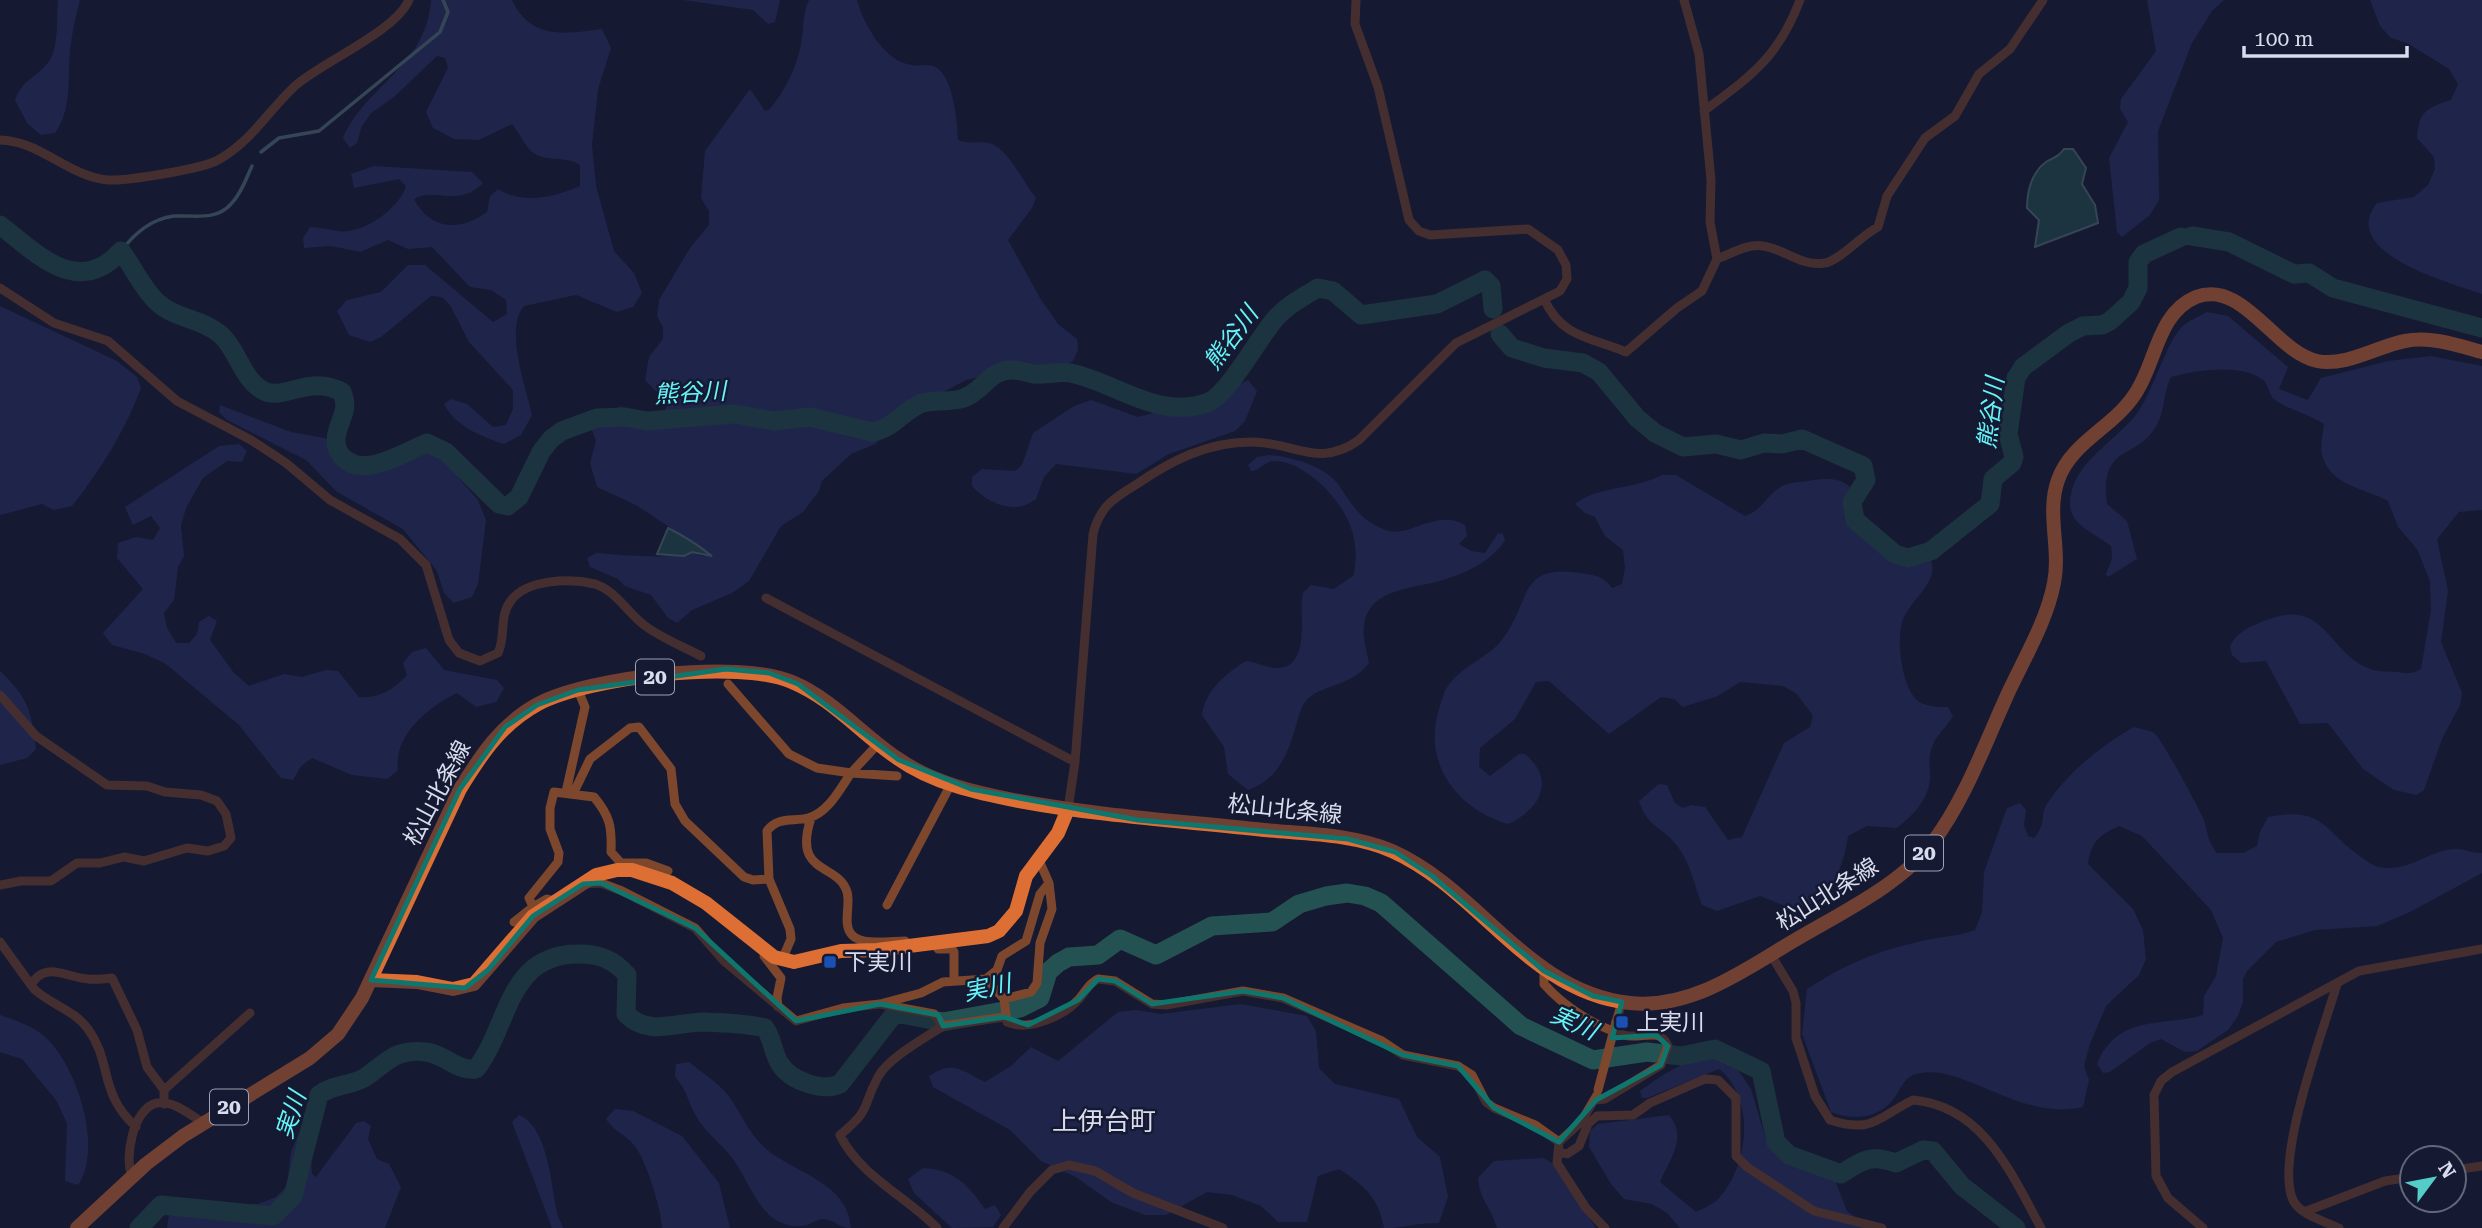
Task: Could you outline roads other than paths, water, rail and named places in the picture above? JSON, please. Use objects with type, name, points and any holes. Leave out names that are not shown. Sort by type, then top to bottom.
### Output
[{"type":"main road","name":"松山北条線","points":[[77,1228],[132,1176],[203,1123],[325,1046],[348,1021],[371,980],[460,789],[491,741],[505,727],[537,705],[578,690],[726,669],[769,673],[798,684],[832,705],[878,744],[920,773],[951,784],[1014,800],[1138,820],[1348,839],[1377,846],[1395,852],[1432,876],[1544,971],[1593,996],[1622,1002],[1661,1003],[1707,991],[1899,876],[1930,848],[1948,820],[2053,590],[2058,547],[2054,503],[2059,474],[2078,449],[2113,420],[2134,396],[2166,324],[2174,313],[2196,298],[2208,295],[2232,300],[2292,349],[2317,361],[2347,359],[2391,344],[2421,339],[2482,352]]},
{"type":"main road","points":[[371,980],[465,988],[488,970],[520,928],[555,901],[606,872],[632,867],[672,883],[695,897],[763,949],[782,960],[793,962],[841,951],[988,936],[999,931],[1016,911],[1026,876],[1058,833],[1068,809]]},
{"type":"street","points":[[0,140],[19,140],[88,176],[111,180],[191,169],[216,162],[238,147],[296,86],[373,34],[409,0]]},
{"type":"street","points":[[1068,809],[1093,534],[1104,505],[1156,471],[1209,447],[1250,442],[1270,443],[1322,456],[1345,451],[1456,343],[1560,290],[1567,279],[1566,265],[1558,250],[1544,237],[1528,229],[1430,235],[1419,231],[1409,220],[1378,87],[1355,24],[1356,0]]},
{"type":"street","points":[[1544,299],[1559,324],[1573,334],[1626,352],[1677,308],[1702,292],[1717,259],[1710,222],[1711,180],[1699,54],[1684,0]]},
{"type":"street","points":[[1704,110],[1765,62],[1783,39],[1800,0]]},
{"type":"street","points":[[1717,259],[1751,246],[1764,246],[1807,264],[1828,263],[1863,234],[1878,227],[1887,196],[1925,138],[1955,116],[1979,74],[2010,49],[2043,0]]},
{"type":"street","points":[[0,288],[54,323],[108,341],[177,401],[251,440],[286,463],[330,500],[400,540],[426,565],[449,640],[459,653],[470,659],[480,661],[498,653],[510,601],[528,586],[550,583],[596,584],[611,593],[644,625],[701,656]]},
{"type":"street","points":[[766,598],[1074,762]]},
{"type":"street","points":[[728,684],[789,754],[817,768],[897,776]]},
{"type":"street","points":[[569,793],[585,707],[578,690]]},
{"type":"street","points":[[0,695],[36,736],[107,785],[147,786],[165,792],[201,795],[217,802],[226,814],[231,838],[224,846],[208,851],[187,848],[144,861],[124,857],[100,863],[77,863],[51,881],[21,881],[0,885]]},
{"type":"street","points":[[569,793],[590,759],[630,728],[639,727],[671,769],[675,804],[685,821],[744,877],[753,880],[769,879]]},
{"type":"street","points":[[782,960],[791,939],[790,929],[769,879],[767,831],[777,821],[811,818],[832,801],[851,773],[878,744]]},
{"type":"street","points":[[887,905],[951,784]]},
{"type":"street","points":[[533,907],[529,898],[558,862],[559,853],[550,829],[550,808],[554,792],[594,797],[608,813],[612,829],[611,852],[621,863],[632,867],[646,863],[668,871]]},
{"type":"street","points":[[811,818],[805,844],[808,855],[843,885],[848,893],[849,931],[852,936],[860,940],[909,941],[917,945]]},
{"type":"street","points":[[1004,1000],[1031,992],[1037,982],[1040,943],[1052,909],[1049,883],[1038,858]]},
{"type":"street","points":[[583,884],[601,883],[622,891],[695,928],[724,961],[796,1021],[843,1008],[880,1004],[954,980],[986,979],[997,970],[1002,956],[1027,941],[1040,894],[1049,883]]},
{"type":"street","points":[[514,922],[547,898],[555,901]]},
{"type":"street","points":[[0,942],[31,985],[44,998],[77,1016],[90,1031],[113,1101],[136,1127]]},
{"type":"street","points":[[938,943],[938,949],[951,949],[954,952],[954,980]]},
{"type":"street","points":[[763,949],[765,958],[779,972],[781,978],[778,1007]]},
{"type":"street","points":[[2203,1228],[2168,1198],[2156,1176],[2154,1095],[2161,1081],[2172,1072],[2360,971],[2384,964],[2482,949]]},
{"type":"street","points":[[1771,955],[1793,991],[1796,1003],[1796,1038],[1815,1096],[1830,1120],[1858,1126],[1872,1125],[1913,1100],[1942,1105],[1955,1111],[1988,1140],[2041,1228]]},
{"type":"street","points":[[1544,971],[1544,984],[1577,1012],[1627,1037],[1662,1036],[1668,1046],[1666,1059],[1651,1073],[1605,1099],[1597,1095]]},
{"type":"street","points":[[31,985],[44,972],[86,979],[112,978],[137,1030],[147,1067],[164,1090],[164,1104]]},
{"type":"street","points":[[986,979],[1004,1000],[1004,1015],[1011,1024],[1028,1026],[1046,1020],[1078,1000],[1085,989],[1098,979],[1115,981],[1152,1004],[1166,1006],[1243,991],[1283,998],[1382,1041],[1403,1055],[1458,1066],[1472,1075],[1486,1102],[1535,1125],[1567,1154],[1579,1146],[1588,1124],[1597,1116],[1633,1115],[1650,1103],[1705,1079],[1717,1080],[1736,1098],[1737,1156],[1747,1167],[1814,1211],[1882,1228]]},
{"type":"street","points":[[2337,984],[2292,1138],[2290,1188],[2294,1202],[2304,1212],[2339,1228]]},
{"type":"street","points":[[1605,1228],[1586,1208],[1557,1163],[1559,1147],[1581,1122],[1597,1095],[1622,1002]]},
{"type":"street","points":[[880,1004],[942,1022],[1004,1015]]},
{"type":"street","points":[[164,1090],[250,1013]]},
{"type":"street","points":[[937,1228],[864,1167],[848,1150],[841,1135],[863,1116],[879,1075],[942,1022]]},
{"type":"street","points":[[132,1176],[129,1160],[136,1127],[147,1109],[156,1103],[164,1104],[203,1123]]},
{"type":"street","points":[[1003,1228],[1030,1192],[1052,1170],[1069,1165],[1095,1171],[1133,1193],[1223,1228]]},
{"type":"street","points":[[2304,1212],[2385,1181],[2398,1179]]},
{"type":"waterway","points":[[261,152],[279,138],[319,131],[440,32],[448,12],[443,0]]},
{"type":"waterway","points":[[121,251],[132,238],[158,220],[174,216],[219,213],[238,196],[252,166]]},
{"type":"waterway","name":"熊谷川","points":[[0,225],[43,258],[74,271],[89,271],[105,265],[121,251],[154,299],[168,310],[221,335],[250,380],[264,391],[280,393],[319,386],[342,392],[345,408],[336,444],[340,454],[348,462],[370,465],[395,458],[427,443],[446,452],[499,504],[508,506],[519,497],[541,452],[551,439],[562,431],[597,418],[625,417],[647,421],[734,414],[774,421],[810,417],[872,432],[886,427],[922,403],[964,398],[998,373],[1013,370],[1034,374],[1071,373],[1155,404],[1191,407],[1217,397],[1279,314],[1318,288],[1333,291],[1361,315],[1437,304],[1485,280],[1491,286],[1493,309]]},
{"type":"waterway","name":"熊谷川","points":[[2192,236],[2229,242],[2294,274],[2309,273],[2333,288],[2482,328]]},
{"type":"waterway","name":"熊谷川","points":[[1500,334],[1512,348],[1544,358],[1583,363],[1599,372],[1637,418],[1655,433],[1683,447],[1716,444],[1741,450],[1764,443],[1782,444],[1802,439],[1863,466],[1866,480],[1852,502],[1855,520],[1895,554],[1908,558],[1931,551],[1990,504],[1993,479],[2012,463],[2014,457],[2008,434],[2016,378],[2023,367],[2069,333],[2083,326],[2102,325],[2110,321],[2131,302],[2138,288],[2138,262],[2144,254],[2181,237]]},
{"type":"waterway","name":"実川","points":[[139,1228],[161,1205],[273,1216],[293,1196],[319,1095],[364,1078],[392,1058],[406,1052],[433,1053],[462,1067],[476,1069],[487,1052],[513,995],[524,979],[537,966],[556,957],[594,955],[617,965],[627,975],[626,1014],[644,1025],[663,1027],[704,1022],[765,1028],[785,1070],[799,1080],[825,1087],[840,1084],[895,1013],[943,1022],[1020,1008],[1040,998],[1048,972],[1058,963],[1069,957],[1098,955],[1120,939],[1156,955],[1212,926],[1272,922],[1299,904],[1347,893],[1365,896],[1381,903],[1521,1026],[1593,1060],[1647,1052],[1681,1056],[1715,1049],[1761,1071],[1776,1142],[1789,1155],[1841,1174],[1867,1160],[1880,1159],[1896,1163],[1923,1150],[1933,1151],[1962,1186],[2016,1228]]},
{"type":"place","name":"下実川","points":[[830,962]]},
{"type":"place","name":"上実川","points":[[1622,1022]]},
{"type":"district","name":"上伊台町","points":[[1104,1121]]}]
